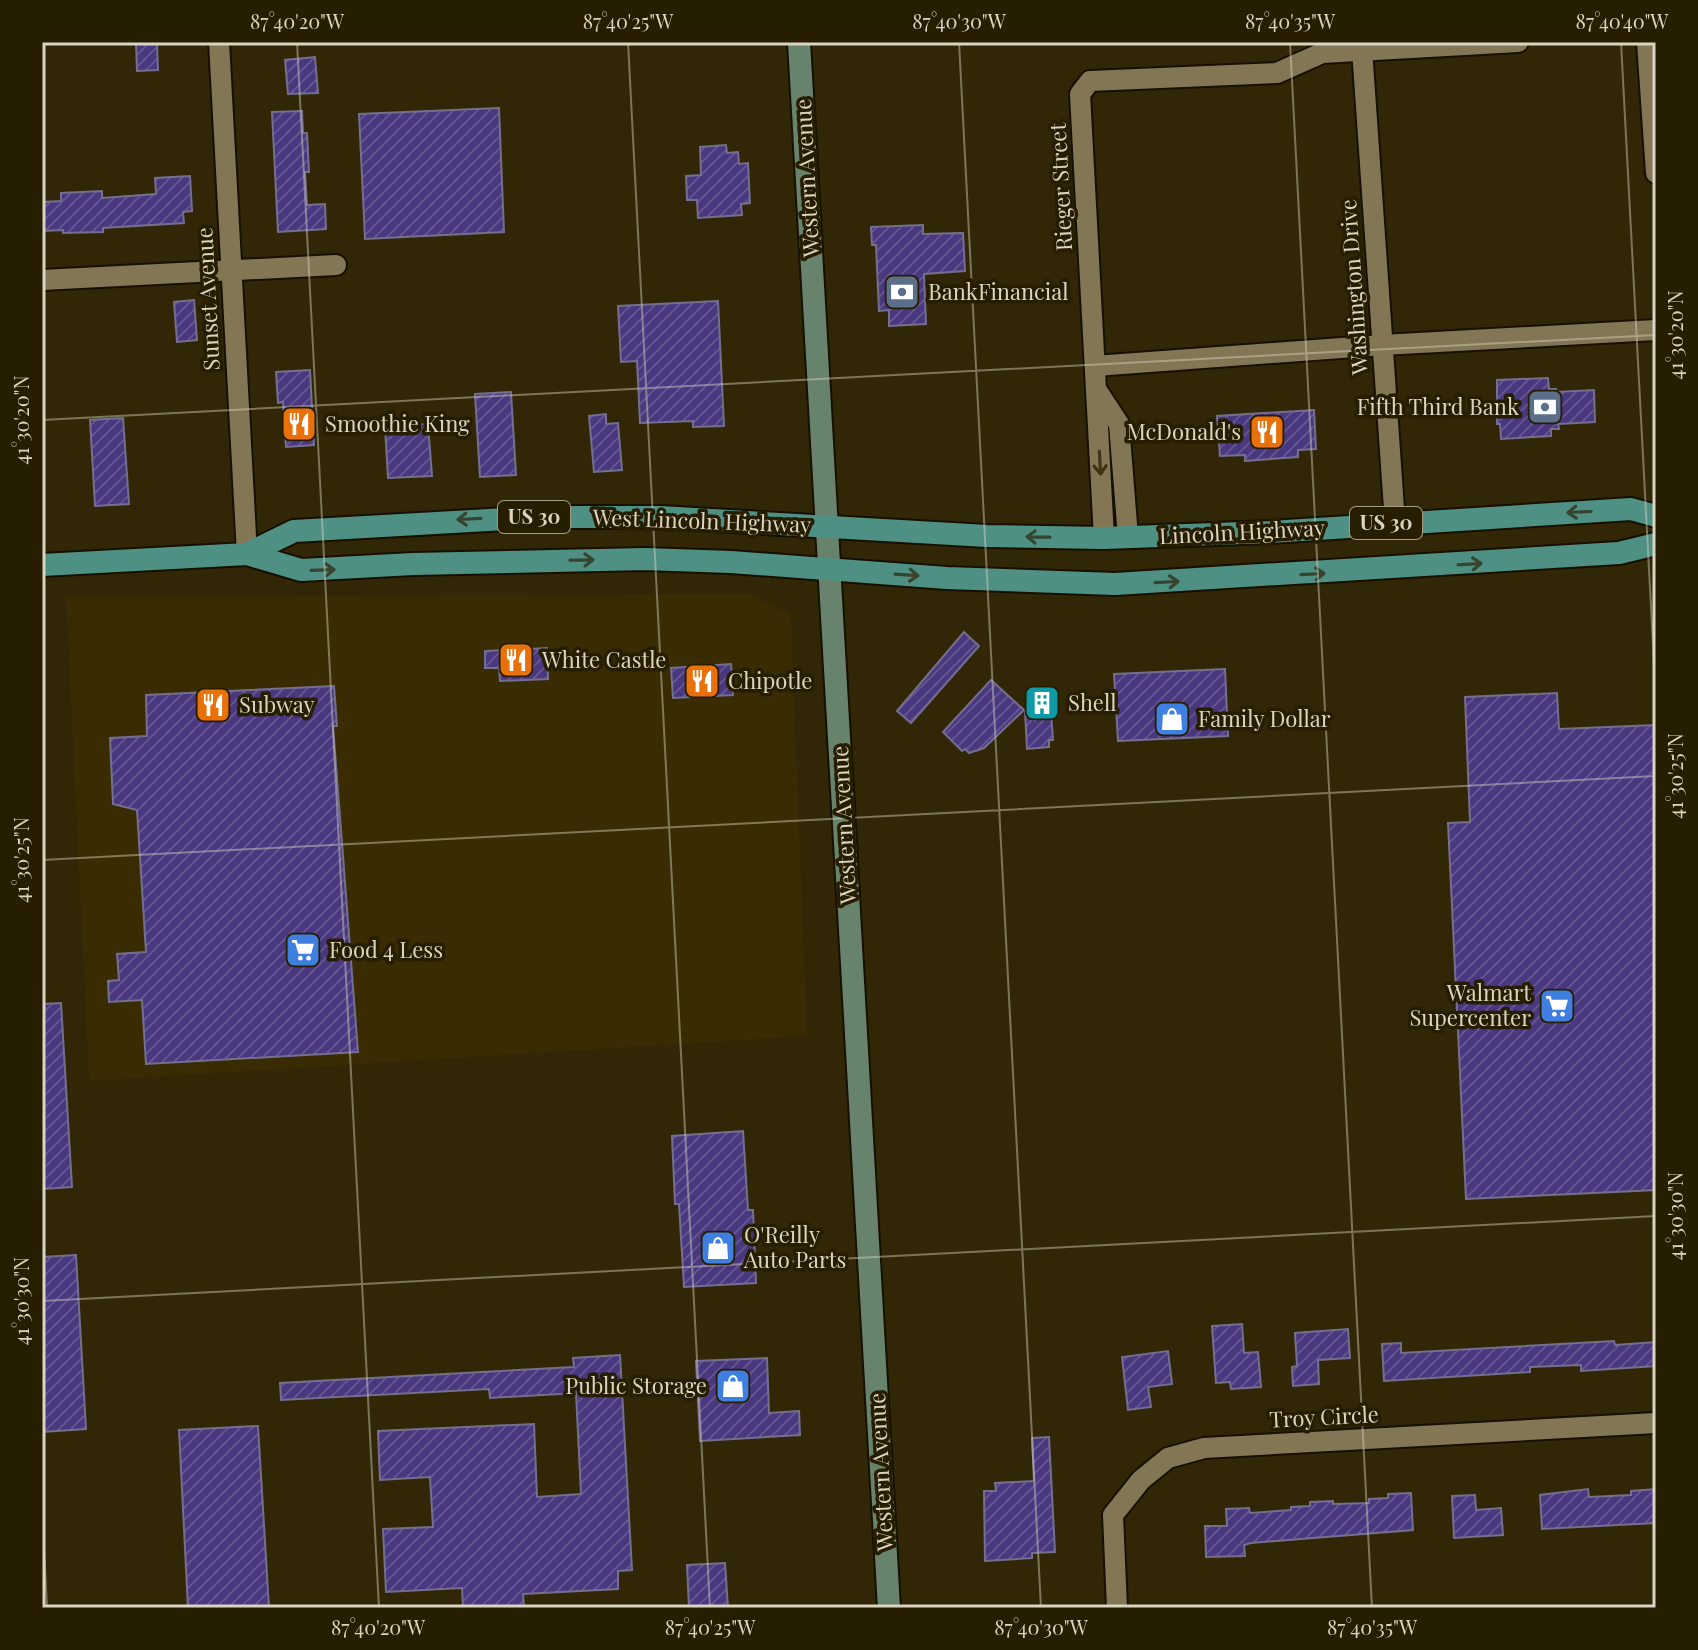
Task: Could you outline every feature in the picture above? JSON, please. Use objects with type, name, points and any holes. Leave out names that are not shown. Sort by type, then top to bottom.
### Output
[{"type":"main road","name":"Western Avenue","points":[[799,42],[889,1608]]},
{"type":"main road","name":"Lincoln Highway","points":[[827,526],[987,536],[1104,538],[1270,532],[1631,509],[1656,516]]},
{"type":"main road","name":"West Lincoln Highway","points":[[247,554],[294,531],[476,519],[660,517],[827,526]]},
{"type":"main road","name":"Lincoln Highway","points":[[829,570],[1115,584],[1619,553],[1656,544]]},
{"type":"main road","name":"West Lincoln Highway","points":[[42,565],[247,554],[301,570],[636,559],[731,562],[829,570]]},
{"type":"street","name":"Sunset Avenue","points":[[219,42],[247,554]]},
{"type":"street","points":[[1362,49],[1518,42]]},
{"type":"street","points":[[1647,42],[1656,173]]},
{"type":"street","name":"Rieger Street","points":[[1104,538],[1080,94],[1090,81],[1277,73],[1322,53],[1362,49]]},
{"type":"street","name":"Washington Drive","points":[[1362,49],[1395,523]]},
{"type":"street","points":[[42,280],[336,265]]},
{"type":"street","points":[[1095,366],[1382,345],[1656,330]]},
{"type":"street","points":[[1096,389],[1119,424],[1128,537]]},
{"type":"street","name":"Troy Circle","points":[[1117,1608],[1113,1515],[1141,1480],[1168,1458],[1204,1448],[1656,1423]]},
{"type":"shaded area","points":[[749,594],[791,614],[807,1036],[89,1081],[66,597]]},
{"type":"building","points":[[136,42],[157,42],[158,70],[137,71]]},
{"type":"building","points":[[315,57],[318,93],[288,94],[285,60]]},
{"type":"building","points":[[499,108],[504,232],[365,239],[359,114]]},
{"type":"building","points":[[302,111],[303,133],[307,133],[307,205],[325,204],[326,229],[278,232],[272,112]]},
{"type":"building","points":[[726,145],[727,153],[738,152],[739,164],[748,163],[750,203],[741,204],[742,215],[698,218],[697,200],[687,200],[686,176],[701,175],[700,147]]},
{"type":"building","points":[[190,176],[192,211],[183,212],[184,223],[103,228],[103,232],[42,231],[42,202],[61,201],[61,193],[102,191],[102,198],[156,194],[155,178]]},
{"type":"building","name":"BankFinancial","points":[[923,225],[923,234],[963,233],[965,271],[924,274],[926,324],[889,326],[889,310],[879,311],[876,245],[872,245],[871,227]]},
{"type":"building","points":[[194,300],[197,340],[177,342],[174,302]]},
{"type":"building","points":[[718,301],[724,426],[693,427],[693,421],[640,423],[637,361],[621,362],[618,306]]},
{"type":"building","name":"Smoothie King","points":[[310,370],[314,445],[286,447],[283,402],[278,403],[276,372]]},
{"type":"building","name":"Fifth Third Bank","points":[[1548,378],[1549,389],[1556,389],[1556,392],[1594,390],[1595,422],[1558,424],[1559,429],[1551,429],[1551,436],[1501,439],[1500,424],[1497,424],[1497,380]]},
{"type":"building","points":[[511,392],[516,475],[480,477],[475,394]]},
{"type":"building","name":"McDonald's","points":[[1314,410],[1316,449],[1298,450],[1298,457],[1245,461],[1245,455],[1220,456],[1217,416]]},
{"type":"building","points":[[606,414],[606,424],[618,423],[622,470],[594,472],[589,416]]},
{"type":"building","points":[[123,418],[129,504],[95,506],[90,420]]},
{"type":"building","points":[[428,424],[432,476],[388,478],[385,427]]},
{"type":"building","points":[[964,632],[979,646],[911,723],[897,711]]},
{"type":"building","name":"White Castle","points":[[547,648],[548,679],[500,681],[499,668],[485,668],[485,651]]},
{"type":"building","name":"Chipotle","points":[[731,664],[733,695],[673,698],[671,668]]},
{"type":"building","name":"Family Dollar","points":[[1225,669],[1228,736],[1118,741],[1114,674]]},
{"type":"building","name":"Shell","points":[[991,680],[1024,710],[984,748],[969,753],[965,749],[962,751],[943,732]]},
{"type":"building","points":[[334,686],[337,726],[333,726],[358,1052],[146,1064],[142,1000],[109,1002],[108,981],[119,980],[117,954],[146,952],[137,810],[113,804],[110,738],[147,736],[146,695]]},
{"type":"building","name":"Shell","points":[[1049,687],[1053,740],[1049,740],[1049,747],[1027,749],[1025,711],[1035,720],[1033,693]]},
{"type":"building","name":"Walmart Supercenter","points":[[1557,693],[1559,729],[1656,725],[1656,1190],[1466,1199],[1448,823],[1470,822],[1465,697]]},
{"type":"building","points":[[61,1003],[72,1187],[42,1189],[42,1004]]},
{"type":"building","points":[[743,1131],[748,1210],[753,1210],[756,1283],[684,1287],[672,1136]]},
{"type":"building","points":[[76,1255],[86,1429],[42,1432],[42,1257]]},
{"type":"building","points":[[1242,1324],[1244,1353],[1258,1352],[1261,1387],[1231,1389],[1230,1382],[1216,1383],[1212,1326]]},
{"type":"building","points":[[1348,1329],[1350,1358],[1318,1360],[1319,1384],[1293,1386],[1292,1367],[1297,1366],[1295,1333]]},
{"type":"building","points":[[1614,1341],[1615,1345],[1656,1342],[1656,1366],[1581,1371],[1581,1365],[1530,1367],[1530,1372],[1384,1381],[1382,1344],[1401,1343],[1401,1353]]},
{"type":"building","points":[[1168,1351],[1172,1384],[1148,1387],[1151,1407],[1128,1410],[1122,1357]]},
{"type":"building","points":[[620,1355],[632,1570],[618,1571],[618,1589],[523,1594],[524,1607],[463,1608],[462,1588],[386,1592],[383,1529],[433,1527],[430,1477],[380,1480],[378,1431],[534,1424],[537,1497],[581,1494],[576,1393],[490,1398],[489,1389],[281,1400],[280,1383],[574,1367],[573,1358]]},
{"type":"building","name":"Public Storage","points":[[767,1358],[769,1413],[799,1411],[800,1435],[700,1441],[696,1361]]},
{"type":"building","points":[[258,1426],[269,1608],[188,1608],[179,1430]]},
{"type":"building","points":[[1049,1437],[1055,1552],[1032,1553],[1032,1558],[985,1561],[984,1491],[996,1491],[995,1483],[1034,1481],[1032,1438]]},
{"type":"building","points":[[1588,1489],[1589,1497],[1631,1495],[1631,1491],[1656,1489],[1656,1523],[1542,1529],[1540,1495]]},
{"type":"building","points":[[1411,1493],[1413,1530],[1251,1543],[1244,1545],[1245,1556],[1206,1557],[1205,1526],[1227,1526],[1226,1509],[1249,1508],[1250,1513],[1291,1510],[1291,1507],[1310,1506],[1310,1502],[1369,1503],[1369,1499],[1388,1498],[1388,1494]]},
{"type":"building","points":[[1475,1495],[1476,1510],[1501,1508],[1503,1535],[1454,1538],[1452,1496]]},
{"type":"building","points":[[725,1563],[728,1608],[689,1608],[687,1565]]},
{"type":"place","name":"BankFinancial","points":[[902,292]]},
{"type":"place","name":"Fifth Third Bank","points":[[1545,407]]},
{"type":"place","name":"Smoothie King","points":[[299,424]]},
{"type":"place","name":"McDonald's","points":[[1267,432]]},
{"type":"place","name":"White Castle","points":[[516,660]]},
{"type":"place","name":"Chipotle","points":[[702,681]]},
{"type":"place","name":"Shell","points":[[1042,703]]},
{"type":"place","name":"Subway","points":[[213,705]]},
{"type":"place","name":"Family Dollar","points":[[1172,719]]},
{"type":"place","name":"Food 4 Less","points":[[303,950]]},
{"type":"place","name":"Walmart Supercenter","points":[[1557,1006]]},
{"type":"place","name":"O'Reilly Auto Parts","points":[[718,1248]]},
{"type":"place","name":"Public Storage","points":[[733,1386]]}]
